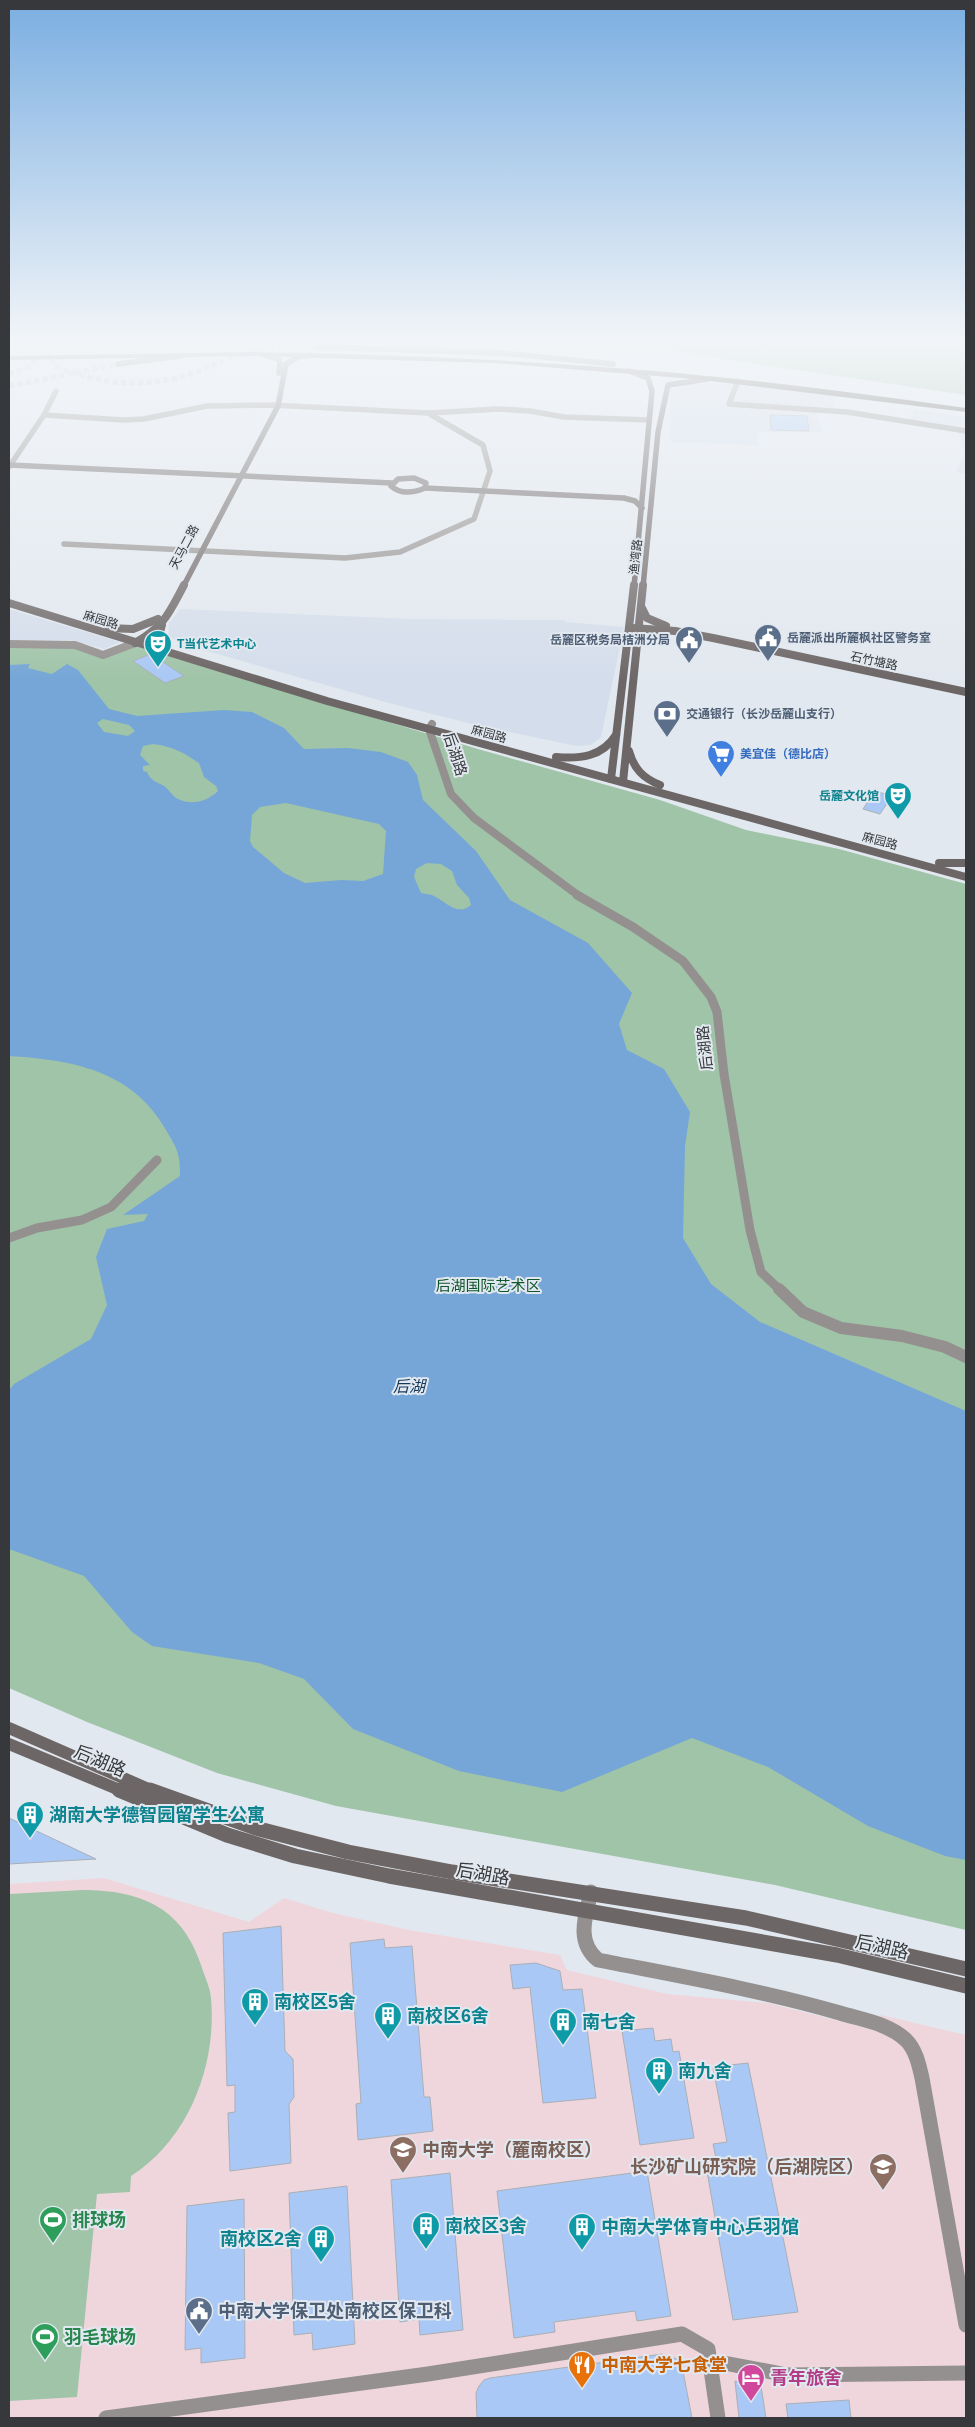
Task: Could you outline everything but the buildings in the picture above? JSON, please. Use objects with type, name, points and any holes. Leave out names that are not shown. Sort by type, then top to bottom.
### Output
[{"type":"main road","name":"天马二路","points":[[136,640],[160,621],[249,455]]},
{"type":"main road","name":"渔湾路","points":[[612,775],[630,626],[646,455]]},
{"type":"main road","name":"渔湾路","points":[[624,779],[656,455]]},
{"type":"main road","points":[[9,466],[391,484],[403,478],[414,478],[423,481],[425,486]]},
{"type":"main road","points":[[391,484],[395,490],[405,493],[416,492],[425,486],[624,498],[635,501],[642,508]]},
{"type":"main road","points":[[484,489],[624,494],[637,492],[644,486]]},
{"type":"main road","name":"麻园路","points":[[9,597],[107,628],[136,640],[166,646],[430,726],[612,775]]},
{"type":"main road","name":"麻园路","points":[[9,603],[136,640],[327,701],[556,758],[966,877]]},
{"type":"main road","points":[[642,608],[647,618],[660,625],[675,629]]},
{"type":"main road","points":[[107,628],[133,628],[160,621],[158,638],[166,646]]},
{"type":"main road","name":"石竹塘路","points":[[630,626],[675,629],[966,691]]},
{"type":"main road","points":[[638,646],[648,634],[675,629]]},
{"type":"main road","points":[[556,758],[579,758],[595,755],[608,746],[618,732]]},
{"type":"main road","points":[[628,743],[634,768],[645,778],[660,785]]},
{"type":"main road","name":"麻园路","points":[[624,779],[660,785],[966,870]]},
{"type":"main road","points":[[939,863],[966,863]]},
{"type":"main road","name":"后湖路","points":[[9,1728],[132,1783],[205,1811],[294,1839],[420,1868],[591,1892],[714,1912],[812,1931],[966,1969]]},
{"type":"main road","name":"后湖路","points":[[9,1744],[227,1835],[294,1856],[389,1876],[837,1955],[966,1986]]},
{"type":"street","points":[[9,466],[17,455]]},
{"type":"street","points":[[64,544],[346,558],[400,552],[474,519],[490,471],[486,455]]},
{"type":"street","points":[[9,644],[75,645],[103,655],[136,640]]},
{"type":"street","name":"后湖路","points":[[430,726],[439,763],[451,794],[474,818],[568,890],[633,926],[683,960],[710,996],[717,1012],[724,1074],[750,1230],[761,1272],[803,1312],[841,1328],[902,1336],[945,1348],[966,1357]]},
{"type":"street","points":[[9,1238],[37,1228],[82,1220],[111,1207],[157,1160]]},
{"type":"street","points":[[591,1892],[583,1936],[584,1947],[590,1955],[598,1960],[799,2000],[879,2026],[894,2032],[907,2041],[917,2058],[922,2078],[966,2325]]},
{"type":"street","points":[[106,2418],[428,2374],[682,2334],[708,2349],[718,2418]]},
{"type":"street","points":[[710,2364],[724,2363],[786,2375],[966,2373]]},
{"type":"shaded area","points":[[964,455],[966,455],[966,474],[956,472]]},
{"type":"shaded area","points":[[9,609],[120,642],[104,649],[71,640],[9,641]]},
{"type":"shaded area","points":[[180,609],[410,619],[565,620],[565,622],[624,627],[601,737],[591,745],[576,746],[476,725],[389,703],[179,643],[168,635],[169,623]]},
{"type":"shaded area","name":"中南大学（麓南校区）","points":[[104,1878],[249,1922],[284,1898],[333,1913],[409,1930],[560,1955],[567,1970],[667,1994],[768,2003],[878,2031],[881,2015],[966,2035],[966,2418],[9,2418],[9,1884]]},
{"type":"green space","name":"后湖","points":[[9,646],[73,647],[100,657],[136,646],[478,749],[660,800],[746,830],[839,849],[966,884],[966,1930],[775,1885],[336,1806],[217,1773],[87,1722],[9,1688]]},
{"type":"green space","points":[[83,1890],[114,1892],[145,1900],[170,1915],[182,1928],[195,1949],[211,1998],[212,2023],[209,2049],[204,2074],[195,2098],[169,2142],[131,2176],[130,2192],[97,2194],[77,2397],[9,2401],[9,1894]]},
{"type":"water","name":"后湖","points":[[30,664],[28,668],[52,674],[67,664],[78,670],[109,709],[137,716],[224,710],[252,712],[284,728],[304,749],[348,748],[381,752],[408,762],[417,775],[423,800],[476,851],[510,900],[588,943],[632,993],[619,1024],[627,1050],[664,1069],[690,1112],[685,1146],[683,1238],[711,1284],[760,1322],[966,1411],[966,1860],[945,1856],[868,1826],[768,1767],[692,1738],[562,1792],[459,1771],[353,1729],[304,1679],[259,1663],[152,1646],[132,1632],[84,1576],[9,1549],[9,1390],[14,1384],[91,1339],[107,1305],[96,1257],[107,1229],[144,1221],[148,1214],[123,1215],[180,1176],[177,1151],[166,1130],[152,1110],[136,1094],[118,1081],[77,1065],[9,1056],[9,665]],"holes":[[[103,719],[129,725],[135,731],[128,736],[104,732],[97,723]],[[153,744],[178,750],[199,763],[204,777],[216,786],[218,791],[205,800],[189,802],[178,799],[166,787],[143,771],[143,766],[150,765],[140,755],[143,746]],[[286,803],[379,824],[386,831],[383,874],[363,881],[341,880],[305,883],[284,873],[253,847],[250,841],[252,815],[260,807]],[[427,863],[441,864],[452,871],[457,885],[469,898],[471,905],[466,908],[456,909],[434,896],[421,893],[414,877],[416,869]]]},
{"type":"place","name":"岳麓派出所麓枫社区警务室","points":[[768,662]]},
{"type":"place","name":"岳麓区税务局桔洲分局","points":[[689,664]]},
{"type":"place","name":"T当代艺术中心","points":[[158,668]]},
{"type":"place","name":"交通银行（长沙岳麓山支行）","points":[[667,738]]},
{"type":"place","name":"美宜佳（德比店）","points":[[721,778]]},
{"type":"place","name":"岳麓文化馆","points":[[898,820]]},
{"type":"place","name":"湖南大学德智园留学生公寓","points":[[30,1839]]},
{"type":"place","name":"南校区5舍","points":[[255,2026]]},
{"type":"place","name":"南校区6舍","points":[[388,2040]]},
{"type":"place","name":"南七舍","points":[[563,2046]]},
{"type":"place","name":"南九舍","points":[[659,2095]]},
{"type":"place","name":"中南大学（麓南校区）","points":[[403,2174]]},
{"type":"place","name":"长沙矿山研究院（后湖院区）","points":[[883,2191]]},
{"type":"place","name":"排球场","points":[[53,2244]]},
{"type":"place","name":"南校区3舍","points":[[426,2250]]},
{"type":"place","name":"中南大学体育中心乒羽馆","points":[[582,2251]]},
{"type":"place","name":"南校区2舍","points":[[321,2263]]},
{"type":"place","name":"中南大学保卫处南校区保卫科","points":[[199,2335]]},
{"type":"place","name":"羽毛球场","points":[[45,2361]]},
{"type":"place","name":"中南大学七食堂","points":[[582,2389]]},
{"type":"place","name":"青年旅舍","points":[[751,2402]]},
{"type":"park label","name":"后湖国际艺术区","points":[[488,1286]]}]
